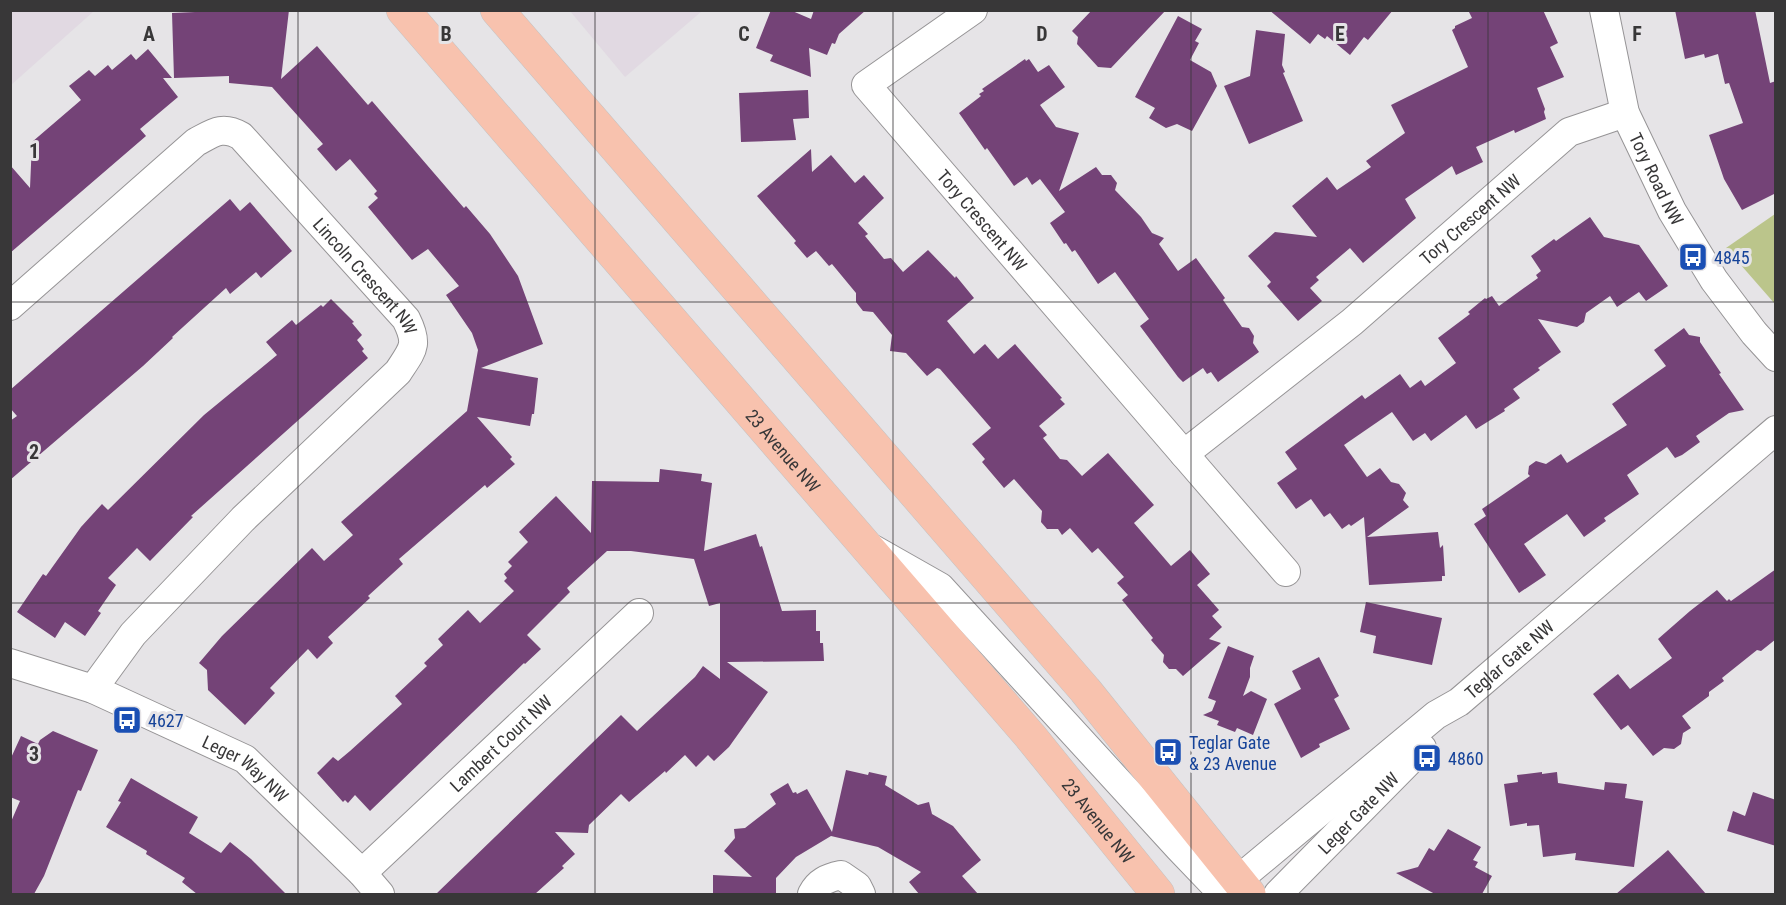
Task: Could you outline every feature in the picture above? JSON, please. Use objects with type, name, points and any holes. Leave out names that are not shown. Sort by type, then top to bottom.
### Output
[{"type":"main road","name":"23 Avenue NW","points":[[403,10],[1030,735],[1158,894]]},
{"type":"main road","points":[[497,10],[1078,682],[1230,891]]},
{"type":"street","name":"Tory Crescent NW","points":[[973,10],[866,85],[1286,572]]},
{"type":"street","name":"Tory Road NW","points":[[1604,10],[1625,113],[1672,211],[1714,280],[1754,333],[1776,357]]},
{"type":"street","name":"Tory Crescent NW","points":[[1184,454],[1352,322],[1569,132],[1625,113]]},
{"type":"street","name":"Lincoln Crescent NW","points":[[10,306],[196,142],[218,131],[231,130],[241,135],[390,301],[405,319],[414,335],[412,351],[398,372],[243,519],[133,634],[93,689]]},
{"type":"street","name":"Teglar Gate NW","points":[[1230,891],[1436,715],[1459,702],[1776,430]]},
{"type":"street","points":[[868,547],[940,587],[1230,891]]},
{"type":"street","name":"Lambert Court NW","points":[[371,884],[639,613]]},
{"type":"street","name":"Leger Way NW","points":[[10,663],[93,689],[245,759],[371,884]]},
{"type":"street","name":"Leger Gate NW","points":[[1278,894],[1444,725],[1459,702]]},
{"type":"street","points":[[812,894],[817,885],[827,878],[840,875],[857,886],[861,894]]},
{"type":"shaded area","points":[[11,10],[94,10],[94,11],[11,85]]},
{"type":"shaded area","points":[[570,11],[702,11],[625,77]]},
{"type":"green space","points":[[1775,214],[1775,304],[1726,248]]},
{"type":"building","points":[[194,10],[289,10],[281,79],[317,46],[368,105],[372,101],[464,208],[466,206],[490,234],[518,276],[543,344],[481,368],[538,378],[534,414],[532,414],[530,426],[477,417],[512,457],[510,459],[515,464],[487,488],[485,485],[399,559],[403,564],[328,637],[333,643],[317,659],[308,649],[270,688],[275,693],[245,725],[208,690],[207,670],[199,663],[222,636],[312,548],[324,561],[353,535],[341,522],[467,411],[478,350],[472,333],[446,295],[459,286],[428,249],[412,260],[368,207],[378,198],[374,194],[377,191],[350,159],[336,171],[317,149],[323,144],[272,87],[229,83],[229,76],[174,78],[172,13],[195,12]]},
{"type":"building","points":[[771,10],[790,10],[811,19],[814,10],[866,10],[839,34],[827,55],[809,48],[811,77],[770,61],[773,55],[756,48]]},
{"type":"building","points":[[1092,10],[1166,10],[1111,68],[1098,67],[1077,44],[1078,37],[1072,31]]},
{"type":"building","points":[[1269,10],[1393,10],[1368,40],[1364,37],[1350,55],[1327,36],[1325,39],[1318,34],[1310,44]]},
{"type":"building","points":[[1468,10],[1543,10],[1558,43],[1550,47],[1564,77],[1537,88],[1545,109],[1546,119],[1476,147],[1483,162],[1456,175],[1452,166],[1405,199],[1416,218],[1363,263],[1350,248],[1316,277],[1319,280],[1310,288],[1322,301],[1298,321],[1267,286],[1271,282],[1248,256],[1275,232],[1317,237],[1292,206],[1327,177],[1337,190],[1371,167],[1366,161],[1405,133],[1391,105],[1468,67],[1452,30],[1455,26],[1472,18]]},
{"type":"building","points":[[1675,10],[1755,10],[1770,83],[1776,81],[1776,193],[1742,210],[1724,179],[1709,135],[1743,123],[1729,83],[1725,84],[1718,54],[1705,58],[1704,54],[1685,59]]},
{"type":"building","points":[[1178,16],[1202,29],[1195,41],[1199,43],[1190,60],[1211,72],[1217,86],[1192,131],[1177,124],[1166,128],[1149,118],[1155,108],[1135,97]]},
{"type":"building","points":[[1256,30],[1285,34],[1282,65],[1285,72],[1283,73],[1303,121],[1249,144],[1224,86],[1250,76]]},
{"type":"building","points":[[148,49],[172,78],[163,78],[178,97],[140,129],[146,136],[10,253],[10,165],[30,188],[32,142],[81,100],[69,86],[89,70],[95,76],[108,65],[112,70],[131,54],[136,60]]},
{"type":"building","points":[[1025,59],[1026,61],[1029,59],[1038,72],[1049,65],[1065,87],[1040,105],[1056,127],[1079,133],[1059,191],[1096,167],[1102,175],[1111,175],[1117,183],[1115,190],[1141,217],[1152,233],[1164,238],[1159,244],[1178,271],[1196,258],[1225,298],[1223,300],[1242,327],[1249,328],[1254,336],[1253,343],[1259,352],[1218,382],[1211,372],[1207,374],[1203,368],[1183,382],[1178,377],[1140,326],[1149,319],[1115,272],[1098,284],[1075,250],[1072,252],[1066,243],[1064,244],[1050,223],[1065,212],[1040,179],[1032,185],[1027,177],[1014,186],[959,113],[981,96],[979,94],[984,91],[982,89]]},
{"type":"building","points":[[808,90],[809,118],[793,119],[796,140],[741,142],[739,93]]},
{"type":"building","points":[[811,149],[812,172],[831,155],[855,183],[864,175],[884,198],[858,223],[868,234],[865,236],[884,259],[891,258],[903,272],[928,250],[955,278],[956,276],[974,298],[947,321],[974,354],[985,344],[998,359],[1015,344],[1062,398],[1060,399],[1065,404],[1039,426],[1047,435],[1043,438],[1060,459],[1067,460],[1082,476],[1108,453],[1154,505],[1134,523],[1171,566],[1190,550],[1210,574],[1197,585],[1219,610],[1212,616],[1222,627],[1209,639],[1221,643],[1183,676],[1176,669],[1169,669],[1163,662],[1164,655],[1151,640],[1153,638],[1122,600],[1128,595],[1117,583],[1124,577],[1098,548],[1092,553],[1070,528],[1062,535],[1058,529],[1047,529],[1041,522],[1042,511],[1014,479],[1004,488],[982,462],[985,459],[972,444],[991,428],[940,369],[937,368],[927,376],[906,353],[890,351],[892,335],[873,312],[863,311],[856,302],[856,293],[832,264],[829,266],[816,251],[807,258],[794,243],[796,241],[757,196]]},
{"type":"building","points":[[230,199],[240,211],[250,202],[292,251],[261,278],[256,272],[230,294],[226,288],[143,366],[10,480],[10,421],[17,416],[10,408],[10,390]]},
{"type":"building","points":[[1590,217],[1604,237],[1639,245],[1668,286],[1646,301],[1639,292],[1617,307],[1610,296],[1586,313],[1584,322],[1577,327],[1538,319],[1561,352],[1513,389],[1520,398],[1504,409],[1505,411],[1476,429],[1466,415],[1431,441],[1425,433],[1413,441],[1392,412],[1344,445],[1367,477],[1380,468],[1391,482],[1399,484],[1406,493],[1403,500],[1409,507],[1367,537],[1438,532],[1440,548],[1443,545],[1445,576],[1442,576],[1442,581],[1369,585],[1364,517],[1342,529],[1330,513],[1324,517],[1311,499],[1296,509],[1277,483],[1297,469],[1285,452],[1362,395],[1365,399],[1400,374],[1410,388],[1421,380],[1425,386],[1456,363],[1438,338],[1470,314],[1468,312],[1485,298],[1492,296],[1499,306],[1538,278],[1536,275],[1541,271],[1531,256]]},
{"type":"building","points":[[331,299],[354,322],[352,323],[362,335],[357,340],[368,358],[191,516],[193,517],[150,561],[137,548],[108,578],[116,585],[98,611],[101,613],[85,636],[65,622],[55,638],[17,612],[43,574],[46,576],[81,527],[102,504],[108,510],[204,415],[277,355],[266,342],[292,320],[296,325]]},
{"type":"building","points":[[1684,328],[1689,335],[1700,337],[1700,342],[1721,373],[1719,374],[1744,410],[1729,413],[1696,436],[1700,442],[1682,455],[1675,458],[1667,447],[1627,475],[1639,494],[1604,518],[1606,521],[1584,537],[1567,514],[1524,544],[1546,575],[1519,593],[1474,524],[1486,516],[1482,509],[1530,476],[1529,466],[1536,461],[1546,464],[1561,454],[1567,463],[1627,425],[1612,404],[1666,366],[1654,350]]},
{"type":"building","points":[[660,469],[702,474],[701,481],[712,483],[704,551],[756,534],[760,547],[762,546],[782,611],[816,610],[816,631],[820,631],[824,661],[727,662],[768,692],[729,747],[714,761],[708,755],[696,767],[685,755],[629,802],[621,794],[589,825],[588,833],[555,832],[575,854],[562,866],[564,868],[535,894],[436,894],[621,715],[637,731],[695,677],[703,666],[720,679],[720,603],[709,606],[694,559],[631,551],[607,551],[567,588],[570,592],[527,635],[541,649],[370,811],[355,795],[348,803],[345,800],[343,802],[317,773],[333,757],[338,761],[402,704],[395,696],[427,666],[424,663],[443,645],[438,639],[468,610],[480,623],[514,591],[504,581],[507,578],[504,574],[512,566],[508,562],[528,542],[519,532],[556,496],[591,533],[592,481],[659,482]]},
{"type":"building","points":[[1776,569],[1776,639],[1761,651],[1757,650],[1722,678],[1724,681],[1709,692],[1709,696],[1682,716],[1691,728],[1683,733],[1681,744],[1674,749],[1664,748],[1653,756],[1628,725],[1621,730],[1593,694],[1618,674],[1630,689],[1672,658],[1658,639],[1690,611],[1717,590],[1727,601],[1729,599],[1731,601]]},
{"type":"building","points":[[1366,602],[1442,618],[1432,665],[1373,653],[1376,636],[1360,632]]},
{"type":"building","points":[[1228,646],[1254,656],[1243,696],[1251,691],[1267,699],[1253,735],[1237,728],[1235,732],[1217,725],[1219,721],[1203,715],[1212,711],[1216,701],[1208,698]]},
{"type":"building","points":[[1319,657],[1339,696],[1334,699],[1350,729],[1319,744],[1320,747],[1301,758],[1274,704],[1301,689],[1292,671]]},
{"type":"building","points":[[53,731],[98,750],[81,791],[78,790],[44,876],[34,894],[10,894],[10,824],[20,801],[10,797],[10,760],[21,736],[38,744]]},
{"type":"building","points":[[846,770],[887,776],[885,785],[918,805],[929,802],[932,814],[953,826],[981,860],[962,876],[978,894],[919,894],[909,882],[921,872],[878,847],[831,836],[796,857],[776,878],[776,894],[713,894],[713,875],[752,877],[724,851],[735,838],[734,829],[745,828],[776,804],[770,794],[788,783],[793,793],[797,794],[807,789],[832,832]]},
{"type":"building","points":[[1542,772],[1542,774],[1557,772],[1558,783],[1604,790],[1605,782],[1627,784],[1625,798],[1643,801],[1634,867],[1575,860],[1576,853],[1543,857],[1539,825],[1527,826],[1527,823],[1510,826],[1504,784],[1518,782],[1517,775]]},
{"type":"building","points":[[131,778],[198,817],[189,833],[221,853],[230,842],[251,859],[286,894],[197,894],[182,882],[185,878],[146,854],[147,851],[106,827],[121,802],[118,801]]},
{"type":"building","points":[[1753,792],[1776,800],[1776,846],[1727,831],[1733,811],[1745,816]]},
{"type":"building","points":[[1448,829],[1481,847],[1473,860],[1478,862],[1475,867],[1492,876],[1482,894],[1435,894],[1396,873],[1418,867],[1429,848],[1434,851]]},
{"type":"building","points":[[1668,850],[1706,894],[1616,894],[1660,857]]},
{"type":"place","name":"4845","points":[[1693,257]]},
{"type":"place","name":"4627","points":[[127,720]]},
{"type":"place","name":"Teglar Gate & 23 Avenue","points":[[1168,752]]},
{"type":"place","name":"4860","points":[[1427,758]]}]
